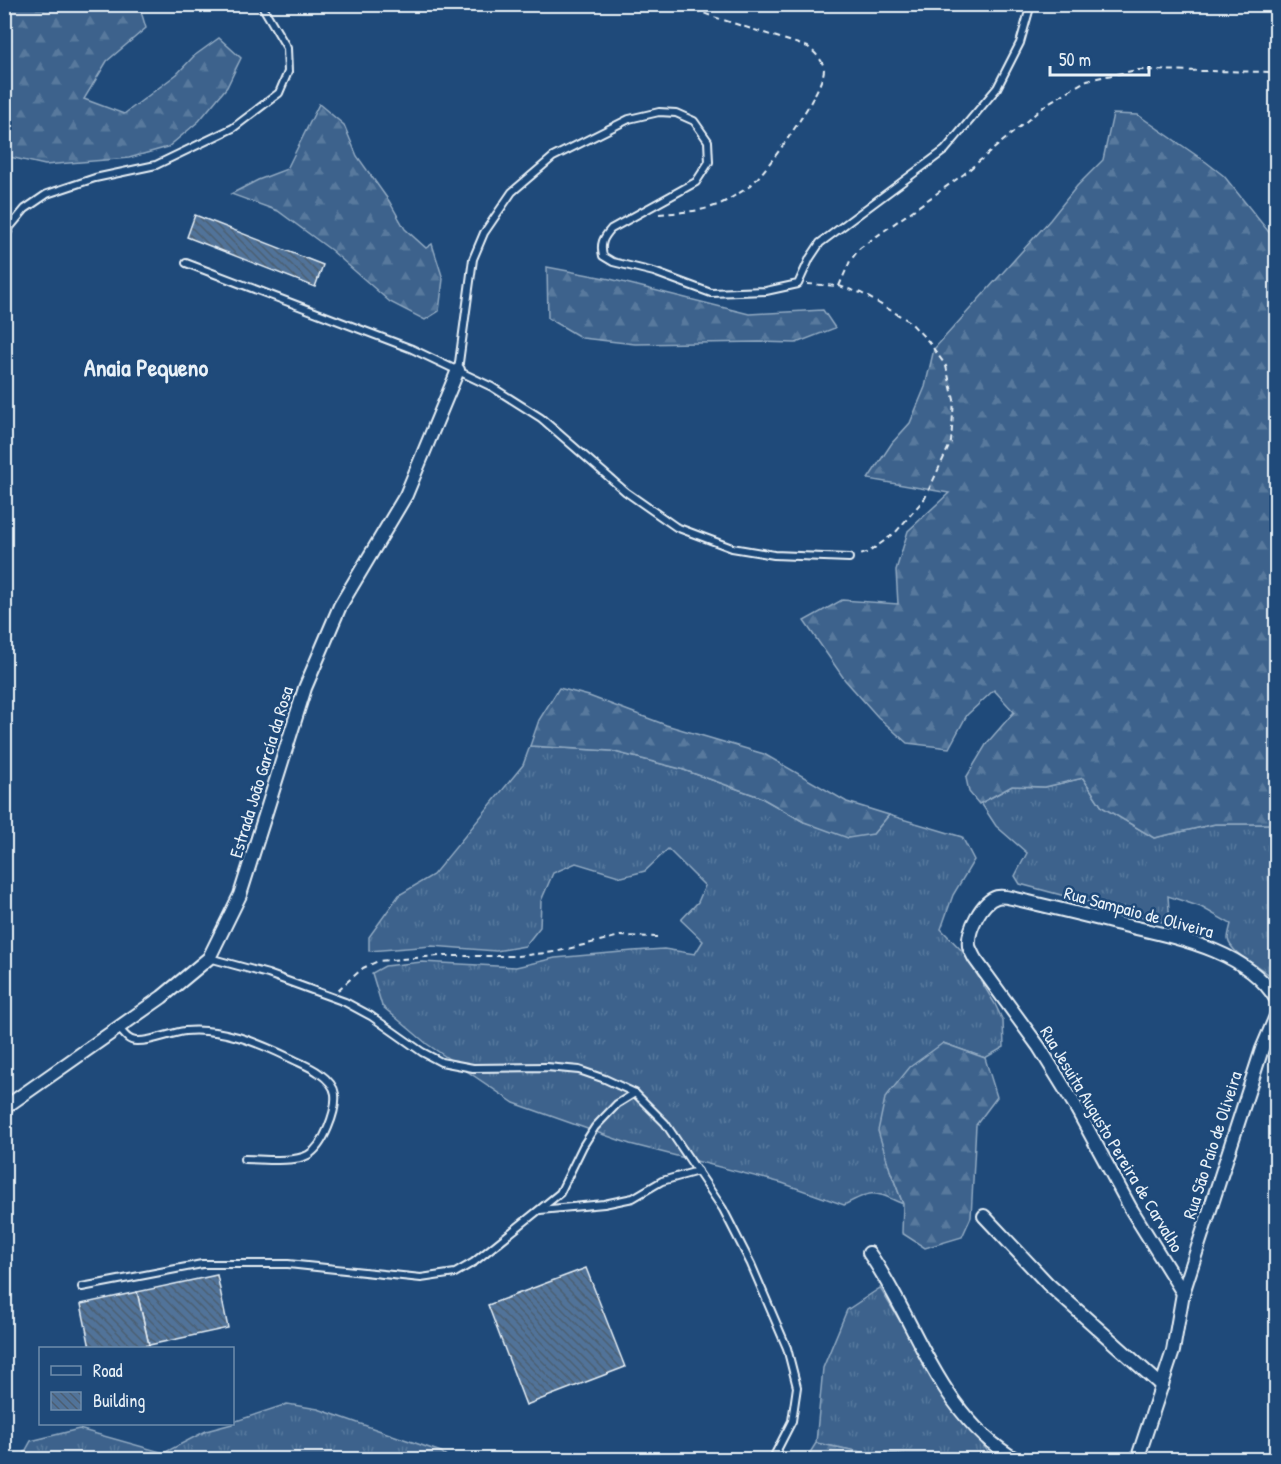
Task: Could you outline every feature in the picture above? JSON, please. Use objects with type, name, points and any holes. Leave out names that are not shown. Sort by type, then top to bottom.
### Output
[{"type":"street","name":"Estrada João García da Rosa","points":[[4,1108],[162,997],[209,958],[240,896],[305,688],[340,606],[406,495],[458,370]]},
{"type":"street","name":"Rua Jesuita Augusto Pereira de Carvalho","points":[[1011,898],[998,896],[983,907],[971,931],[969,945],[975,959],[1039,1047],[1073,1102],[1131,1209],[1183,1293]]},
{"type":"street","name":"Rua Sampaio de Oliveira","points":[[1011,898],[1199,944],[1254,973],[1270,988],[1276,999]]},
{"type":"street","name":"Rua São Paio de Oliveira","points":[[1137,1460],[1173,1351],[1183,1293],[1262,1049],[1276,1016]]},
{"type":"street","points":[[984,1216],[1048,1284],[1162,1386]]},
{"type":"street","points":[[869,1253],[887,1278],[908,1324],[950,1397],[986,1438],[1017,1460]]},
{"type":"lane","points":[[4,241],[10,227],[25,209],[47,194],[94,178],[156,165],[233,128],[279,93],[288,72],[287,48],[261,4]]},
{"type":"lane","points":[[458,370],[472,259],[484,233],[512,192],[553,157],[629,119],[659,112],[676,113],[694,121],[708,141],[709,162],[696,182],[611,229],[604,236],[601,247],[603,256],[613,262],[654,272],[711,293],[766,291],[798,284],[820,243],[945,150],[997,88],[1020,43],[1031,4]]},
{"type":"lane","points":[[186,263],[412,349],[520,403],[541,418],[626,492],[676,527],[732,548],[774,555],[849,558]]},
{"type":"lane","points":[[209,958],[268,974],[332,996],[371,1016],[422,1052],[441,1062],[473,1068],[547,1067],[579,1070],[635,1093],[665,1123],[723,1209],[751,1264],[787,1348],[797,1387],[792,1421],[772,1460]]},
{"type":"lane","points":[[118,1027],[127,1038],[136,1041],[184,1032],[205,1031],[235,1035],[267,1047],[318,1072],[331,1084],[335,1093],[334,1105],[318,1148],[296,1159],[244,1159]]},
{"type":"lane","points":[[82,1287],[202,1264],[288,1264],[421,1278],[455,1273],[474,1262],[560,1193],[595,1127],[616,1104],[635,1093]]},
{"type":"lane","points":[[540,1210],[604,1204],[633,1198],[662,1181],[698,1171]]},
{"type":"path","points":[[654,215],[699,210],[725,201],[751,185],[774,158],[811,102],[820,85],[824,68],[818,56],[808,47],[680,4]]},
{"type":"path","points":[[839,286],[850,261],[860,248],[964,174],[1048,103],[1087,80],[1137,70],[1276,72]]},
{"type":"path","points":[[798,284],[839,286],[861,293],[909,321],[928,341],[946,366],[954,400],[951,442],[925,498],[895,533],[869,552],[849,558]]},
{"type":"path","points":[[332,996],[363,968],[378,961],[439,956],[517,956],[555,952],[620,936],[657,937]]},
{"type":"green space","points":[[5,4],[139,5],[146,28],[107,61],[84,99],[124,114],[177,74],[194,56],[219,38],[241,58],[227,87],[199,121],[168,147],[129,158],[45,165],[5,156]]},
{"type":"green space","points":[[319,104],[344,125],[357,156],[389,201],[405,229],[426,248],[432,244],[443,279],[439,311],[425,320],[390,302],[331,250],[278,211],[231,194],[287,169]]},
{"type":"green space","points":[[1113,114],[1138,115],[1224,176],[1276,241],[1276,824],[1215,824],[1154,838],[1102,807],[1083,778],[1045,787],[1012,786],[979,804],[969,792],[966,778],[987,743],[1014,712],[994,690],[967,715],[949,748],[907,743],[878,717],[845,680],[804,621],[842,600],[898,604],[896,570],[908,531],[949,493],[868,479],[892,443],[910,423],[925,387],[934,349],[1050,220],[1077,186],[1103,160]]},
{"type":"green space","points":[[547,267],[610,279],[749,314],[823,310],[835,328],[796,343],[635,344],[582,338],[548,318]]},
{"type":"green space","points":[[559,688],[589,696],[666,725],[764,754],[847,802],[889,815],[873,834],[848,838],[804,822],[760,797],[681,769],[611,751],[530,746],[539,720]]},
{"type":"green space","points":[[530,746],[611,751],[681,769],[760,797],[804,822],[873,834],[889,815],[962,837],[974,860],[953,895],[941,929],[964,953],[995,1004],[1003,1021],[1004,1047],[985,1058],[943,1043],[890,1170],[903,1204],[879,1194],[868,1194],[844,1205],[782,1183],[630,1144],[514,1103],[427,1044],[382,1006],[372,973],[385,966],[422,962],[516,967],[555,958],[664,949],[695,954],[703,941],[681,920],[698,902],[705,886],[668,849],[645,871],[622,877],[576,863],[553,873],[541,901],[540,927],[525,946],[496,951],[432,946],[369,951],[369,937],[399,895],[433,875],[523,765]]},
{"type":"green space","points":[[1083,778],[1102,807],[1154,838],[1215,824],[1276,824],[1276,981],[1230,945],[1228,939],[1231,924],[1201,907],[1168,896],[1170,924],[1020,884],[1015,876],[1027,853],[996,826],[981,803],[1012,786],[1045,787]]},
{"type":"green space","points":[[943,1043],[985,1058],[997,1097],[976,1125],[971,1217],[962,1237],[925,1248],[902,1233],[903,1204],[878,1131],[885,1098],[910,1067]]},
{"type":"green space","points":[[880,1288],[949,1402],[990,1454],[999,1459],[942,1460],[938,1456],[866,1453],[816,1443],[823,1368],[847,1310]]},
{"type":"green space","points":[[287,1404],[318,1409],[441,1452],[450,1459],[21,1459],[31,1441],[79,1429],[164,1453],[206,1431],[234,1425],[234,1422]]},
{"type":"green space","points":[[816,1443],[866,1453],[938,1456],[942,1459],[806,1459]]},
{"type":"building","points":[[195,215],[323,265],[315,287],[187,237]]},
{"type":"building","points":[[586,1268],[625,1367],[526,1405],[488,1305]]},
{"type":"building","points":[[217,1275],[228,1328],[149,1345],[137,1292]]},
{"type":"building","points":[[137,1292],[149,1345],[90,1347],[81,1304]]},
{"type":"district","name":"Anaia Pequeno","points":[[146,367]]}]
